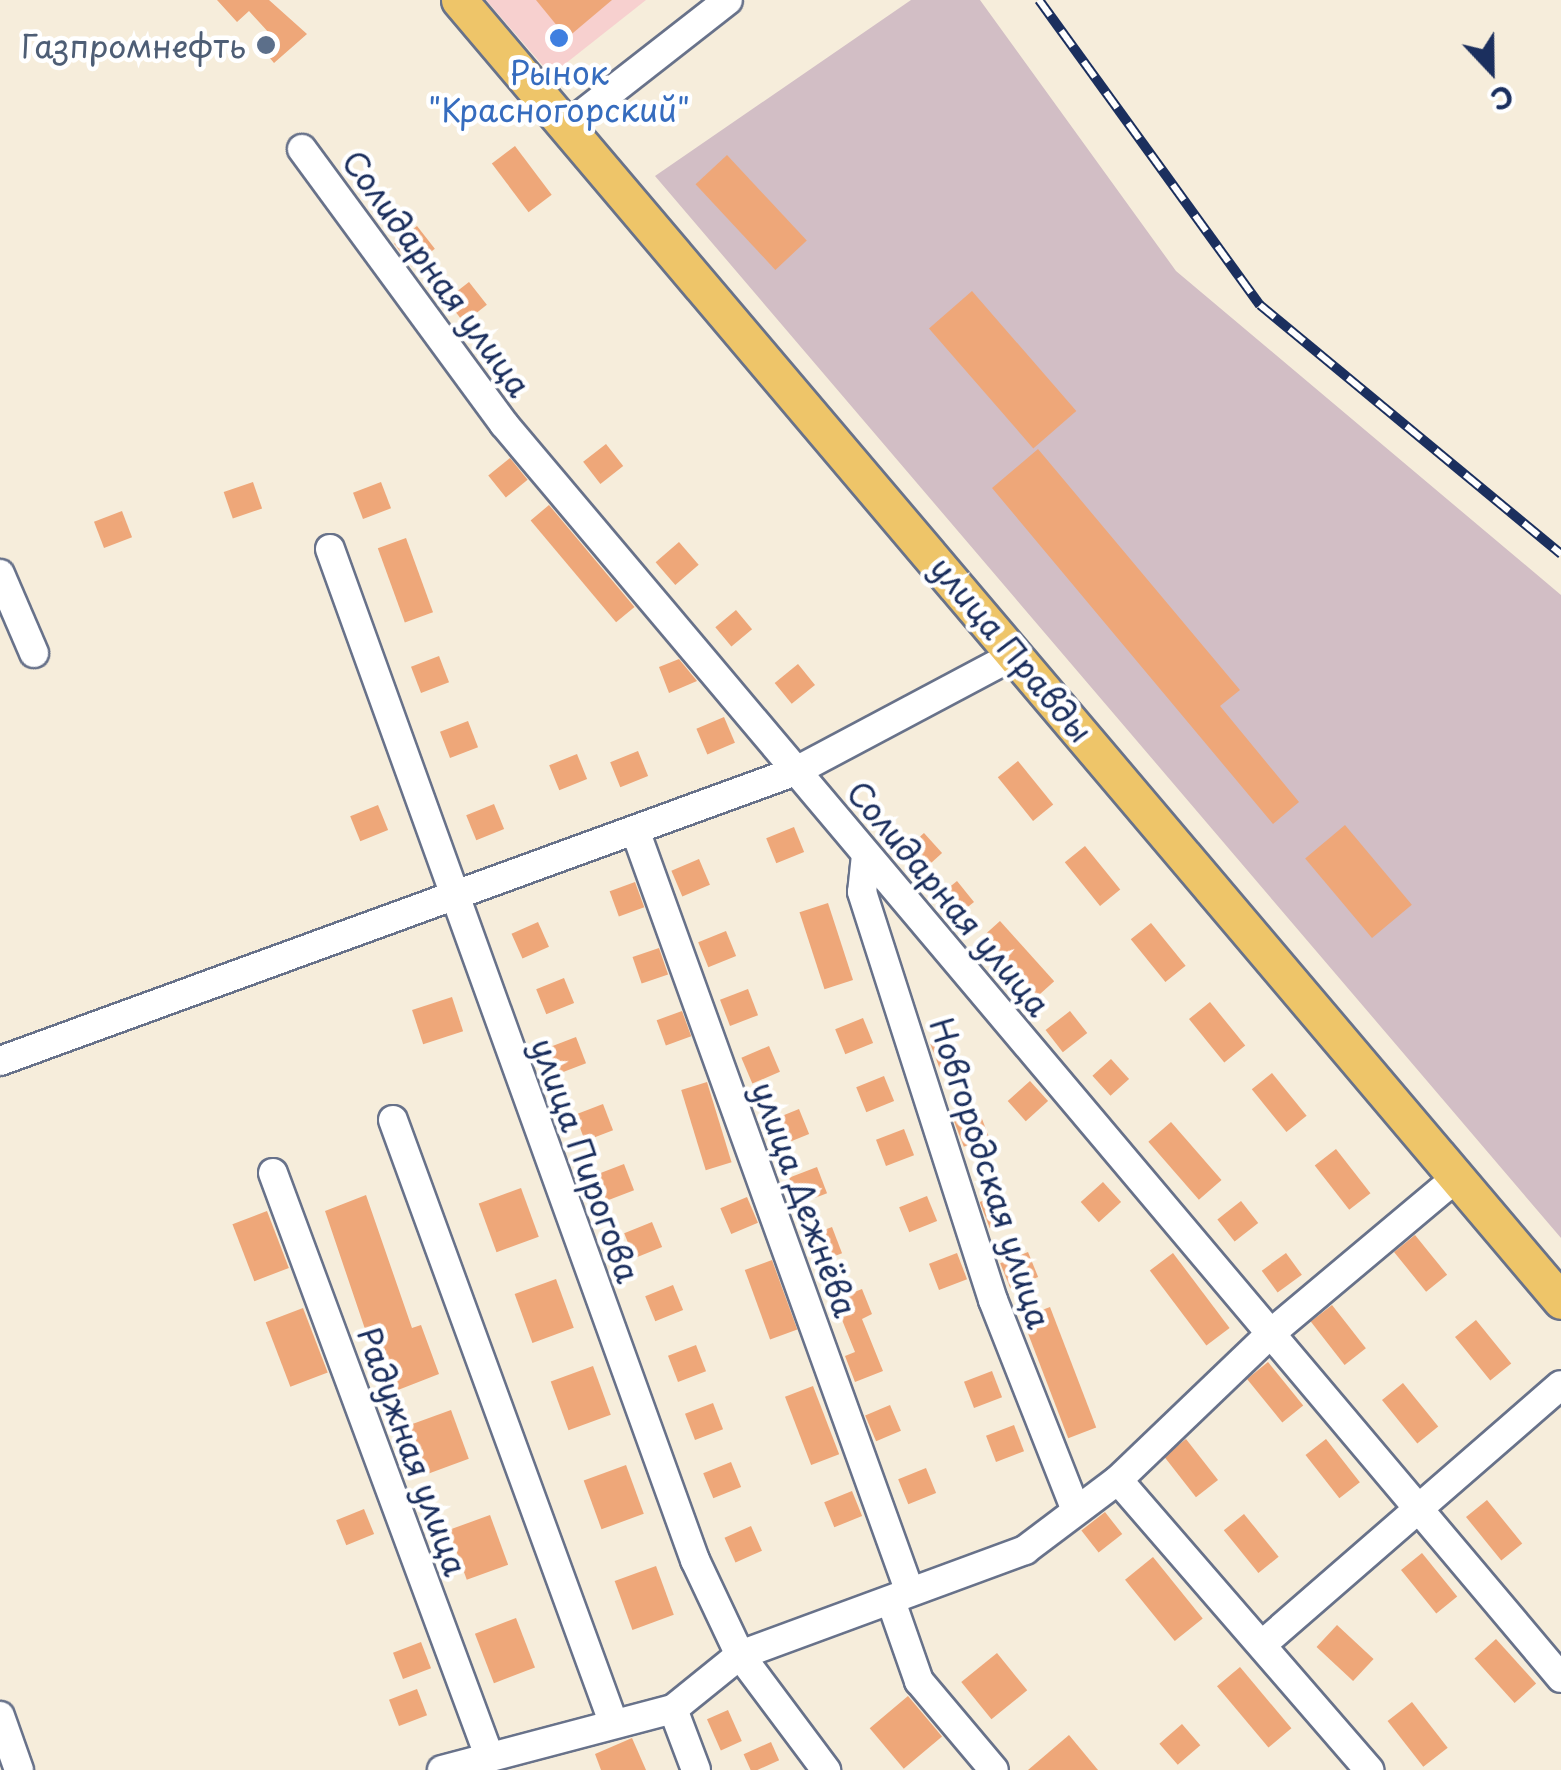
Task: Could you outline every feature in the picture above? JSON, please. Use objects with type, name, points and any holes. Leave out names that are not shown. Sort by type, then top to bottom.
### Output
[{"type":"main road","name":"улица Правды","points":[[460,0],[1561,1301]]},
{"type":"street","points":[[568,126],[728,0]]},
{"type":"street","name":"Солидарная улица","points":[[302,148],[504,424],[1561,1678]]},
{"type":"street","name":"улица Пирогова","points":[[330,549],[695,1560],[740,1655],[826,1770]]},
{"type":"street","points":[[0,574],[34,653]]},
{"type":"street","points":[[0,1061],[455,902],[796,771],[1016,654]]},
{"type":"street","name":"улица Дежнёва","points":[[635,830],[901,1598],[919,1681],[994,1770]]},
{"type":"street","name":"Новгородская улица","points":[[866,854],[862,892],[992,1300],[1075,1508]]},
{"type":"street","points":[[392,1120],[612,1719]]},
{"type":"street","name":"Радужная улица","points":[[273,1173],[488,1753]]},
{"type":"street","points":[[442,1770],[488,1753],[612,1719],[673,1708],[740,1655],[1024,1550],[1075,1508],[1118,1480],[1270,1334],[1456,1177]]},
{"type":"street","points":[[1264,1644],[1561,1386]]},
{"type":"street","points":[[1118,1480],[1264,1644],[1369,1770]]},
{"type":"street","points":[[673,1708],[696,1770]]},
{"type":"street","points":[[0,1716],[19,1770]]},
{"type":"shaded area","name":"Рынок \"Красногорский\"","points":[[486,0],[646,0],[551,75]]},
{"type":"shaded area","points":[[911,0],[980,0],[1176,271],[1561,595],[1561,1238],[655,176]]},
{"type":"building","points":[[217,0],[269,0],[307,34],[274,63],[258,44],[270,34],[249,11],[237,22]]},
{"type":"building","points":[[536,0],[612,0],[567,38]]},
{"type":"building","points":[[515,146],[552,195],[529,212],[492,163]]},
{"type":"building","points":[[727,155],[807,241],[775,270],[696,184]]},
{"type":"building","points":[[417,226],[435,249],[412,267],[394,244]]},
{"type":"building","points":[[469,282],[487,305],[464,323],[446,300]]},
{"type":"building","points":[[972,291],[1076,411],[1033,448],[929,328]]},
{"type":"building","points":[[606,444],[623,466],[600,484],[583,462]]},
{"type":"building","points":[[1038,449],[1240,690],[1220,706],[1299,802],[1273,824],[992,488]]},
{"type":"building","points":[[510,458],[528,480],[506,497],[488,476]]},
{"type":"building","points":[[253,482],[262,508],[233,519],[224,492]]},
{"type":"building","points":[[381,482],[391,508],[363,519],[353,493]]},
{"type":"building","points":[[549,505],[634,607],[616,622],[531,520]]},
{"type":"building","points":[[122,511],[132,537],[104,548],[94,522]]},
{"type":"building","points":[[406,538],[433,612],[405,622],[378,548]]},
{"type":"building","points":[[679,542],[699,565],[675,585],[656,562]]},
{"type":"building","points":[[736,610],[752,629],[731,647],[715,627]]},
{"type":"building","points":[[439,656],[449,682],[421,693],[411,667]]},
{"type":"building","points":[[679,659],[697,681],[669,693],[659,667]]},
{"type":"building","points":[[798,664],[815,685],[792,704],[775,683]]},
{"type":"building","points":[[724,717],[735,743],[707,754],[696,729]]},
{"type":"building","points":[[468,721],[478,747],[450,758],[440,732]]},
{"type":"building","points":[[638,751],[648,776],[620,787],[610,762]]},
{"type":"building","points":[[577,754],[587,779],[559,790],[549,765]]},
{"type":"building","points":[[1018,761],[1053,805],[1033,821],[998,777]]},
{"type":"building","points":[[494,804],[504,829],[476,840],[466,815]]},
{"type":"building","points":[[378,805],[388,830],[360,841],[350,816]]},
{"type":"building","points":[[1345,825],[1412,905],[1372,938],[1305,858]]},
{"type":"building","points":[[794,827],[804,852],[776,863],[766,838]]},
{"type":"building","points":[[924,833],[942,853],[921,872],[902,852]]},
{"type":"building","points":[[1085,846],[1120,890],[1100,906],[1065,862]]},
{"type":"building","points":[[699,859],[710,885],[682,896],[671,871]]},
{"type":"building","points":[[957,881],[974,902],[951,921],[934,900]]},
{"type":"building","points":[[635,882],[644,907],[619,917],[610,891]]},
{"type":"building","points":[[828,903],[853,980],[824,989],[799,912]]},
{"type":"building","points":[[1000,921],[1054,981],[1031,1002],[977,942]]},
{"type":"building","points":[[538,922],[549,947],[522,958],[512,934]]},
{"type":"building","points":[[1151,923],[1186,966],[1165,982],[1131,939]]},
{"type":"building","points":[[726,931],[736,956],[708,967],[698,942]]},
{"type":"building","points":[[659,948],[668,974],[642,984],[633,957]]},
{"type":"building","points":[[564,978],[574,1003],[546,1014],[536,989]]},
{"type":"building","points":[[748,989],[758,1015],[730,1026],[720,1000]]},
{"type":"building","points":[[452,997],[463,1031],[423,1044],[412,1010]]},
{"type":"building","points":[[1210,1002],[1245,1046],[1224,1063],[1189,1019]]},
{"type":"building","points":[[682,1011],[691,1036],[666,1046],[657,1020]]},
{"type":"building","points":[[1070,1011],[1087,1033],[1063,1052],[1046,1030]]},
{"type":"building","points":[[863,1018],[873,1043],[845,1054],[835,1029]]},
{"type":"building","points":[[576,1037],[586,1063],[558,1074],[548,1048]]},
{"type":"building","points":[[949,1037],[959,1063],[940,1070],[930,1044]]},
{"type":"building","points":[[769,1046],[780,1072],[752,1083],[741,1058]]},
{"type":"building","points":[[1111,1059],[1129,1079],[1110,1096],[1092,1076]]},
{"type":"building","points":[[1272,1073],[1307,1116],[1286,1132],[1252,1089]]},
{"type":"building","points":[[884,1076],[894,1101],[866,1112],[856,1087]]},
{"type":"building","points":[[1030,1081],[1048,1101],[1026,1121],[1008,1101]]},
{"type":"building","points":[[707,1082],[732,1162],[706,1170],[681,1090]]},
{"type":"building","points":[[603,1104],[613,1130],[585,1141],[575,1115]]},
{"type":"building","points":[[799,1109],[809,1134],[781,1145],[771,1120]]},
{"type":"building","points":[[979,1111],[989,1137],[964,1147],[954,1121]]},
{"type":"building","points":[[1171,1122],[1222,1180],[1199,1200],[1148,1142]]},
{"type":"building","points":[[904,1129],[914,1155],[886,1166],[876,1140]]},
{"type":"building","points":[[1336,1149],[1370,1193],[1349,1210],[1315,1166]]},
{"type":"building","points":[[624,1164],[634,1190],[606,1201],[596,1175]]},
{"type":"building","points":[[817,1167],[827,1193],[799,1204],[789,1178]]},
{"type":"building","points":[[1103,1182],[1121,1202],[1099,1222],[1081,1202]]},
{"type":"building","points":[[521,1188],[539,1237],[496,1252],[479,1203]]},
{"type":"building","points":[[1003,1193],[1013,1219],[990,1228],[980,1202]]},
{"type":"building","points":[[366,1195],[412,1328],[421,1325],[439,1374],[398,1390],[374,1326],[365,1329],[325,1211]]},
{"type":"building","points":[[927,1196],[937,1221],[909,1232],[899,1207]]},
{"type":"building","points":[[747,1197],[758,1223],[731,1234],[720,1208]]},
{"type":"building","points":[[1241,1201],[1258,1223],[1235,1242],[1217,1219]]},
{"type":"building","points":[[267,1211],[289,1268],[254,1281],[232,1224]]},
{"type":"building","points":[[652,1222],[662,1247],[634,1258],[624,1233]]},
{"type":"building","points":[[832,1227],[842,1253],[814,1264],[804,1238]]},
{"type":"building","points":[[1415,1235],[1447,1275],[1426,1292],[1394,1252]]},
{"type":"building","points":[[1028,1252],[1038,1277],[1010,1288],[1000,1263]]},
{"type":"building","points":[[957,1253],[967,1279],[939,1290],[929,1264]]},
{"type":"building","points":[[1173,1253],[1230,1328],[1206,1346],[1150,1270]]},
{"type":"building","points":[[1286,1253],[1302,1275],[1278,1292],[1262,1271]]},
{"type":"building","points":[[772,1260],[797,1330],[770,1339],[745,1270]]},
{"type":"building","points":[[556,1279],[574,1328],[532,1343],[515,1294]]},
{"type":"building","points":[[673,1285],[683,1310],[655,1321],[645,1296]]},
{"type":"building","points":[[862,1289],[872,1314],[862,1319],[883,1371],[855,1382],[845,1356],[855,1352],[834,1300]]},
{"type":"building","points":[[1332,1305],[1366,1348],[1345,1365],[1311,1322]]},
{"type":"building","points":[[1050,1307],[1096,1427],[1068,1438],[1022,1318]]},
{"type":"building","points":[[303,1308],[328,1372],[290,1387],[266,1322]]},
{"type":"building","points":[[1476,1320],[1511,1364],[1490,1381],[1455,1337]]},
{"type":"building","points":[[696,1345],[706,1371],[678,1382],[668,1356]]},
{"type":"building","points":[[1268,1362],[1303,1406],[1282,1423],[1247,1379]]},
{"type":"building","points":[[593,1366],[611,1415],[568,1430],[551,1381]]},
{"type":"building","points":[[992,1371],[1002,1397],[974,1408],[964,1382]]},
{"type":"building","points":[[1403,1383],[1438,1427],[1417,1444],[1382,1400]]},
{"type":"building","points":[[813,1386],[839,1454],[811,1465],[785,1397]]},
{"type":"building","points":[[713,1403],[723,1429],[695,1440],[685,1414]]},
{"type":"building","points":[[890,1405],[901,1431],[876,1441],[865,1416]]},
{"type":"building","points":[[451,1410],[469,1459],[427,1474],[410,1425]]},
{"type":"building","points":[[1014,1425],[1024,1451],[996,1462],[986,1436]]},
{"type":"building","points":[[1186,1439],[1218,1480],[1196,1497],[1164,1456]]},
{"type":"building","points":[[1326,1439],[1360,1482],[1339,1498],[1306,1455]]},
{"type":"building","points":[[731,1462],[741,1487],[713,1498],[703,1473]]},
{"type":"building","points":[[626,1465],[644,1514],[601,1529],[584,1480]]},
{"type":"building","points":[[926,1468],[936,1493],[908,1504],[898,1479]]},
{"type":"building","points":[[852,1491],[862,1516],[834,1527],[824,1502]]},
{"type":"building","points":[[1487,1500],[1522,1544],[1501,1561],[1466,1517]]},
{"type":"building","points":[[364,1509],[374,1534],[346,1545],[336,1520]]},
{"type":"building","points":[[1105,1512],[1122,1534],[1099,1553],[1081,1530]]},
{"type":"building","points":[[1244,1514],[1279,1557],[1258,1573],[1224,1530]]},
{"type":"building","points":[[490,1515],[508,1565],[467,1580],[449,1530]]},
{"type":"building","points":[[751,1526],[762,1551],[735,1562],[725,1538]]},
{"type":"building","points":[[1422,1553],[1457,1597],[1436,1614],[1401,1570]]},
{"type":"building","points":[[1153,1557],[1203,1618],[1175,1641],[1125,1580]]},
{"type":"building","points":[[656,1566],[674,1615],[632,1630],[615,1581]]},
{"type":"building","points":[[516,1618],[535,1667],[494,1683],[475,1634]]},
{"type":"building","points":[[1337,1625],[1374,1659],[1353,1681],[1317,1647]]},
{"type":"building","points":[[1496,1639],[1536,1684],[1515,1703],[1474,1658]]},
{"type":"building","points":[[421,1642],[431,1668],[403,1679],[393,1653]]},
{"type":"building","points":[[997,1653],[1027,1690],[991,1719],[961,1682]]},
{"type":"building","points":[[1240,1667],[1291,1728],[1268,1748],[1217,1686]]},
{"type":"building","points":[[417,1689],[427,1715],[399,1726],[389,1700]]},
{"type":"building","points":[[908,1696],[942,1737],[904,1769],[870,1728]]},
{"type":"building","points":[[1412,1702],[1448,1748],[1423,1767],[1388,1721]]},
{"type":"building","points":[[728,1710],[742,1741],[721,1750],[707,1719]]},
{"type":"building","points":[[1182,1724],[1200,1745],[1178,1765],[1159,1744]]},
{"type":"building","points":[[1069,1735],[1098,1770],[1028,1770]]},
{"type":"building","points":[[632,1738],[646,1770],[601,1770],[595,1754]]},
{"type":"building","points":[[771,1742],[779,1760],[751,1770],[744,1754]]},
{"type":"railway","points":[[1039,0],[1260,305],[1561,554]]},
{"type":"place","name":"Рынок \"Красногорский\"","points":[[559,38]]},
{"type":"place","name":"Газпромнефть","points":[[266,45]]}]
